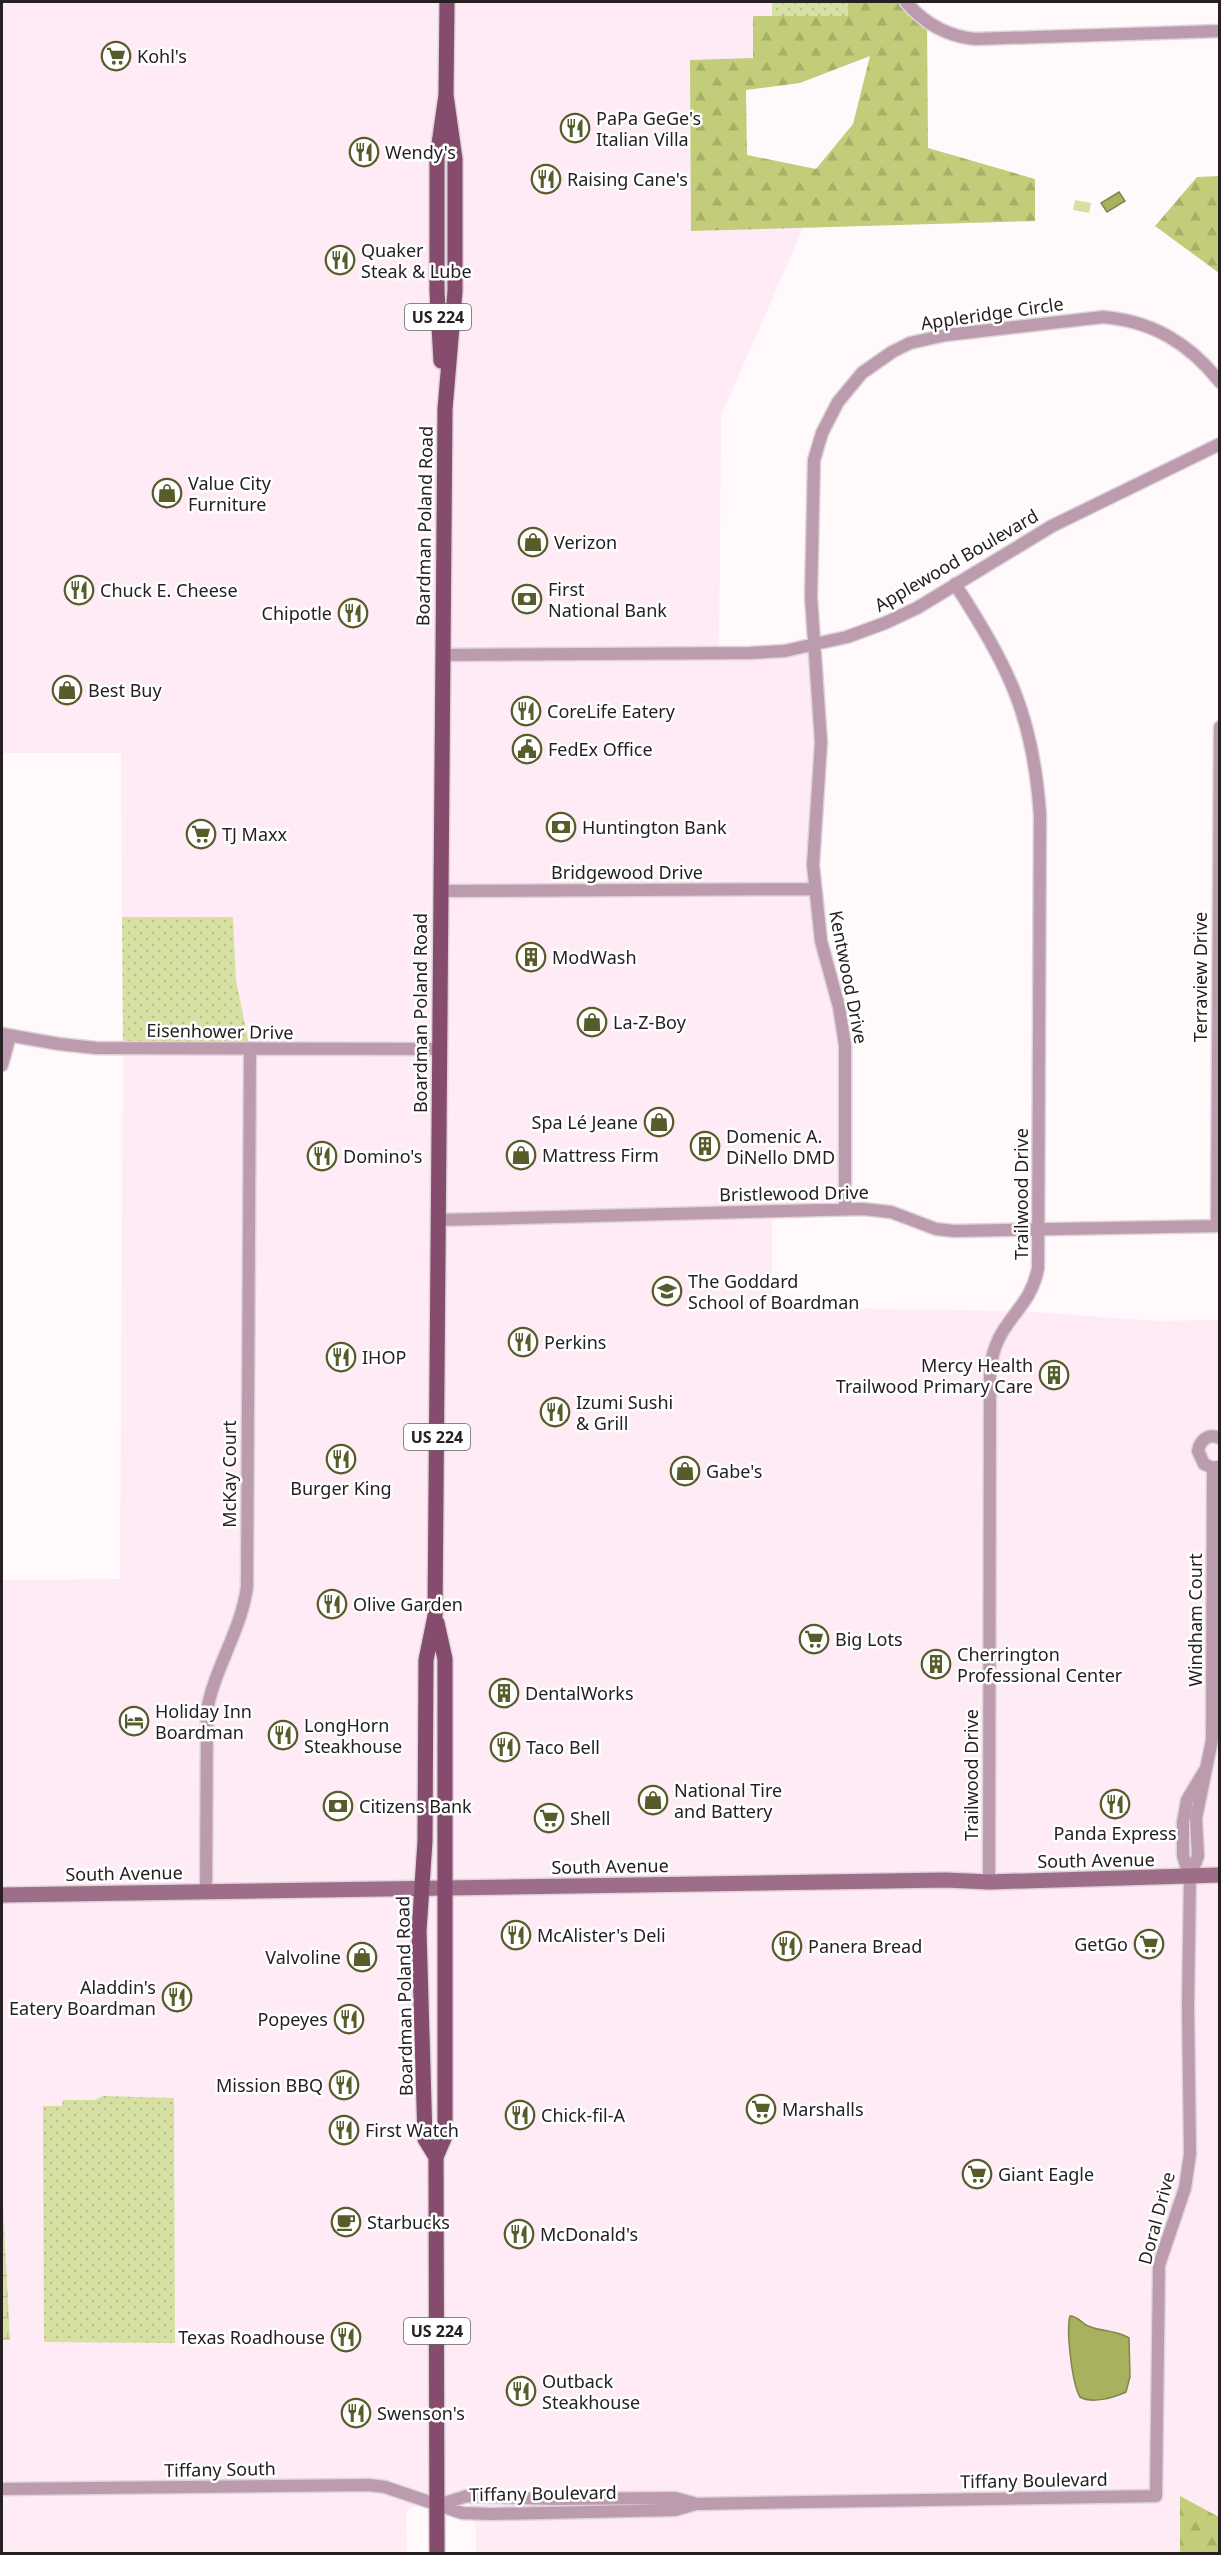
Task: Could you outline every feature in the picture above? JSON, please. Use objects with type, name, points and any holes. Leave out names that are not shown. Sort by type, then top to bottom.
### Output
[{"type":"main road","name":"Boardman Poland Road","points":[[436,2157],[425,2139],[419,1930],[426,1841],[426,1660],[435,1616],[445,409],[455,291],[455,171],[446,95],[447,2]]},
{"type":"main road","name":"Boardman Poland Road","points":[[435,1616],[445,1659],[445,2136],[436,2157],[436,2553]]},
{"type":"main road","name":"South Avenue","points":[[2,1895],[946,1880],[989,1882],[1220,1875]]},
{"type":"street","points":[[906,2],[937,28],[975,39],[1098,33],[1220,31]]},
{"type":"street","name":"Appleridge Circle","points":[[815,645],[810,560],[814,460],[822,433],[838,402],[875,362],[910,343],[946,335],[1102,317],[1128,319],[1178,340],[1204,362],[1220,382]]},
{"type":"street","name":"Applewood Boulevard","points":[[442,655],[750,653],[785,651],[847,637],[885,623],[956,584],[1052,526],[1220,444]]},
{"type":"street","name":"Trailwood Drive","points":[[956,584],[991,639],[1011,678],[1027,724],[1037,773],[1040,815],[1038,1268],[1034,1285],[1024,1303],[1001,1330],[991,1360],[989,1882]]},
{"type":"street","name":"Kentwood Drive","points":[[815,645],[821,742],[814,841],[815,889],[821,941],[839,1008],[845,1045],[845,1209]]},
{"type":"street","name":"Terraview Drive","points":[[1218,1226],[1220,727]]},
{"type":"street","name":"Bridgewood Drive","points":[[440,891],[815,889]]},
{"type":"street","points":[[2,1065],[6,1035]]},
{"type":"street","name":"Eisenhower Drive","points":[[6,1035],[96,1048],[439,1049]]},
{"type":"street","name":"McKay Court","points":[[206,1892],[207,1710],[213,1684],[237,1628],[247,1587],[250,1049]]},
{"type":"street","name":"Bristlewood Drive","points":[[438,1220],[845,1209],[891,1212],[946,1231],[1218,1226]]},
{"type":"street","name":"Windham Court","points":[[1190,1877],[1198,1856],[1196,1818],[1212,1740],[1216,1467],[1204,1464],[1198,1451],[1203,1440],[1209,1437],[1220,1438]]},
{"type":"street","name":"Doral Drive","points":[[1156,2496],[1159,2265],[1185,2188],[1190,2154],[1188,2006],[1190,1877]]},
{"type":"street","name":"Tiffany South","points":[[2,2489],[369,2485],[385,2487],[436,2505]]},
{"type":"street","name":"Tiffany Boulevard","points":[[436,2505],[467,2496],[554,2499],[675,2498],[696,2504]]},
{"type":"street","name":"Tiffany Boulevard","points":[[436,2505],[462,2513],[492,2514],[675,2510],[696,2504],[1156,2496]]},
{"type":"shaded area","points":[[2,2],[772,2],[772,16],[753,16],[753,58],[690,60],[691,231],[803,228],[721,416],[719,653],[815,644],[817,909],[839,1007],[845,1209],[772,1211],[772,1307],[1018,1311],[1158,1321],[1219,1320],[1219,2517],[1180,2496],[1180,2554],[476,2554],[476,2529],[467,2496],[436,2505],[438,2496],[406,2511],[407,2553],[2,2553],[2,1580],[120,1579],[123,1048],[250,1049],[236,980],[233,917],[122,917],[121,753],[2,753]]},
{"type":"shaded area","points":[[1119,192],[1125,201],[1107,212],[1101,203]]},
{"type":"shaded area","points":[[1070,2316],[1096,2329],[1129,2338],[1130,2377],[1126,2392],[1096,2400],[1080,2397],[1074,2381],[1070,2357]]},
{"type":"green space","points":[[772,2],[848,2],[848,16],[772,16]]},
{"type":"green space","points":[[848,2],[906,2],[927,22],[928,148],[1035,179],[1035,221],[691,231],[690,60],[753,58],[753,16],[848,16]],"holes":[[[870,56],[853,124],[816,169],[747,155],[746,90],[800,83]]]},
{"type":"green space","points":[[1220,176],[1219,273],[1155,226],[1197,177]]},
{"type":"green space","points":[[1075,200],[1091,203],[1089,213],[1073,210]]},
{"type":"green space","points":[[122,917],[233,917],[236,980],[250,1049],[123,1048]]},
{"type":"green space","points":[[103,2096],[174,2098],[175,2343],[44,2342],[43,2106],[62,2106],[63,2100],[95,2100]]},
{"type":"green space","points":[[2,2187],[10,2340],[2,2340]]},
{"type":"green space","points":[[1180,2496],[1219,2517],[1219,2553],[1180,2553]]},
{"type":"place","name":"Kohl's","points":[[116,56]]},
{"type":"place","name":"PaPa GeGe's Italian Villa","points":[[575,128]]},
{"type":"place","name":"Wendy's","points":[[364,152]]},
{"type":"place","name":"Raising Cane's","points":[[546,179]]},
{"type":"place","name":"Quaker Steak & Lube","points":[[340,260]]},
{"type":"place","name":"Value City Furniture","points":[[167,493]]},
{"type":"place","name":"Verizon","points":[[533,542]]},
{"type":"place","name":"Chuck E. Cheese","points":[[79,590]]},
{"type":"place","name":"First National Bank","points":[[527,599]]},
{"type":"place","name":"Chipotle","points":[[353,613]]},
{"type":"place","name":"Best Buy","points":[[67,690]]},
{"type":"place","name":"CoreLife Eatery","points":[[526,711]]},
{"type":"place","name":"FedEx Office","points":[[527,749]]},
{"type":"place","name":"Huntington Bank","points":[[561,827]]},
{"type":"place","name":"TJ Maxx","points":[[201,834]]},
{"type":"place","name":"ModWash","points":[[531,957]]},
{"type":"place","name":"La-Z-Boy","points":[[592,1022]]},
{"type":"place","name":"Spa Lé Jeane","points":[[659,1122]]},
{"type":"place","name":"Domenic A. DiNello DMD","points":[[705,1146]]},
{"type":"place","name":"Mattress Firm","points":[[521,1155]]},
{"type":"place","name":"Domino's","points":[[322,1156]]},
{"type":"place","name":"The Goddard School of Boardman","points":[[667,1291]]},
{"type":"place","name":"Perkins","points":[[523,1342]]},
{"type":"place","name":"IHOP","points":[[341,1357]]},
{"type":"place","name":"Mercy Health Trailwood Primary Care","points":[[1054,1375]]},
{"type":"place","name":"Izumi Sushi & Grill","points":[[555,1412]]},
{"type":"place","name":"Burger King","points":[[341,1459]]},
{"type":"place","name":"Gabe's","points":[[685,1471]]},
{"type":"place","name":"Olive Garden","points":[[332,1604]]},
{"type":"place","name":"Big Lots","points":[[814,1639]]},
{"type":"place","name":"Cherrington Professional Center","points":[[936,1664]]},
{"type":"place","name":"DentalWorks","points":[[504,1693]]},
{"type":"place","name":"Holiday Inn Boardman","points":[[134,1721]]},
{"type":"place","name":"LongHorn Steakhouse","points":[[283,1735]]},
{"type":"place","name":"Taco Bell","points":[[505,1747]]},
{"type":"place","name":"National Tire and Battery","points":[[653,1800]]},
{"type":"place","name":"Panda Express","points":[[1115,1804]]},
{"type":"place","name":"Citizens Bank","points":[[338,1806]]},
{"type":"place","name":"Shell","points":[[549,1818]]},
{"type":"place","name":"McAlister's Deli","points":[[516,1935]]},
{"type":"place","name":"GetGo","points":[[1149,1944]]},
{"type":"place","name":"Panera Bread","points":[[787,1946]]},
{"type":"place","name":"Valvoline","points":[[362,1957]]},
{"type":"place","name":"Aladdin's Eatery Boardman","points":[[177,1997]]},
{"type":"place","name":"Popeyes","points":[[349,2019]]},
{"type":"place","name":"Mission BBQ","points":[[344,2085]]},
{"type":"place","name":"Marshalls","points":[[761,2109]]},
{"type":"place","name":"Chick-fil-A","points":[[520,2115]]},
{"type":"place","name":"First Watch","points":[[344,2130]]},
{"type":"place","name":"Giant Eagle","points":[[977,2174]]},
{"type":"place","name":"Starbucks","points":[[346,2222]]},
{"type":"place","name":"McDonald's","points":[[519,2234]]},
{"type":"place","name":"Texas Roadhouse","points":[[346,2337]]},
{"type":"place","name":"Outback Steakhouse","points":[[521,2391]]},
{"type":"place","name":"Swenson's","points":[[356,2413]]}]
